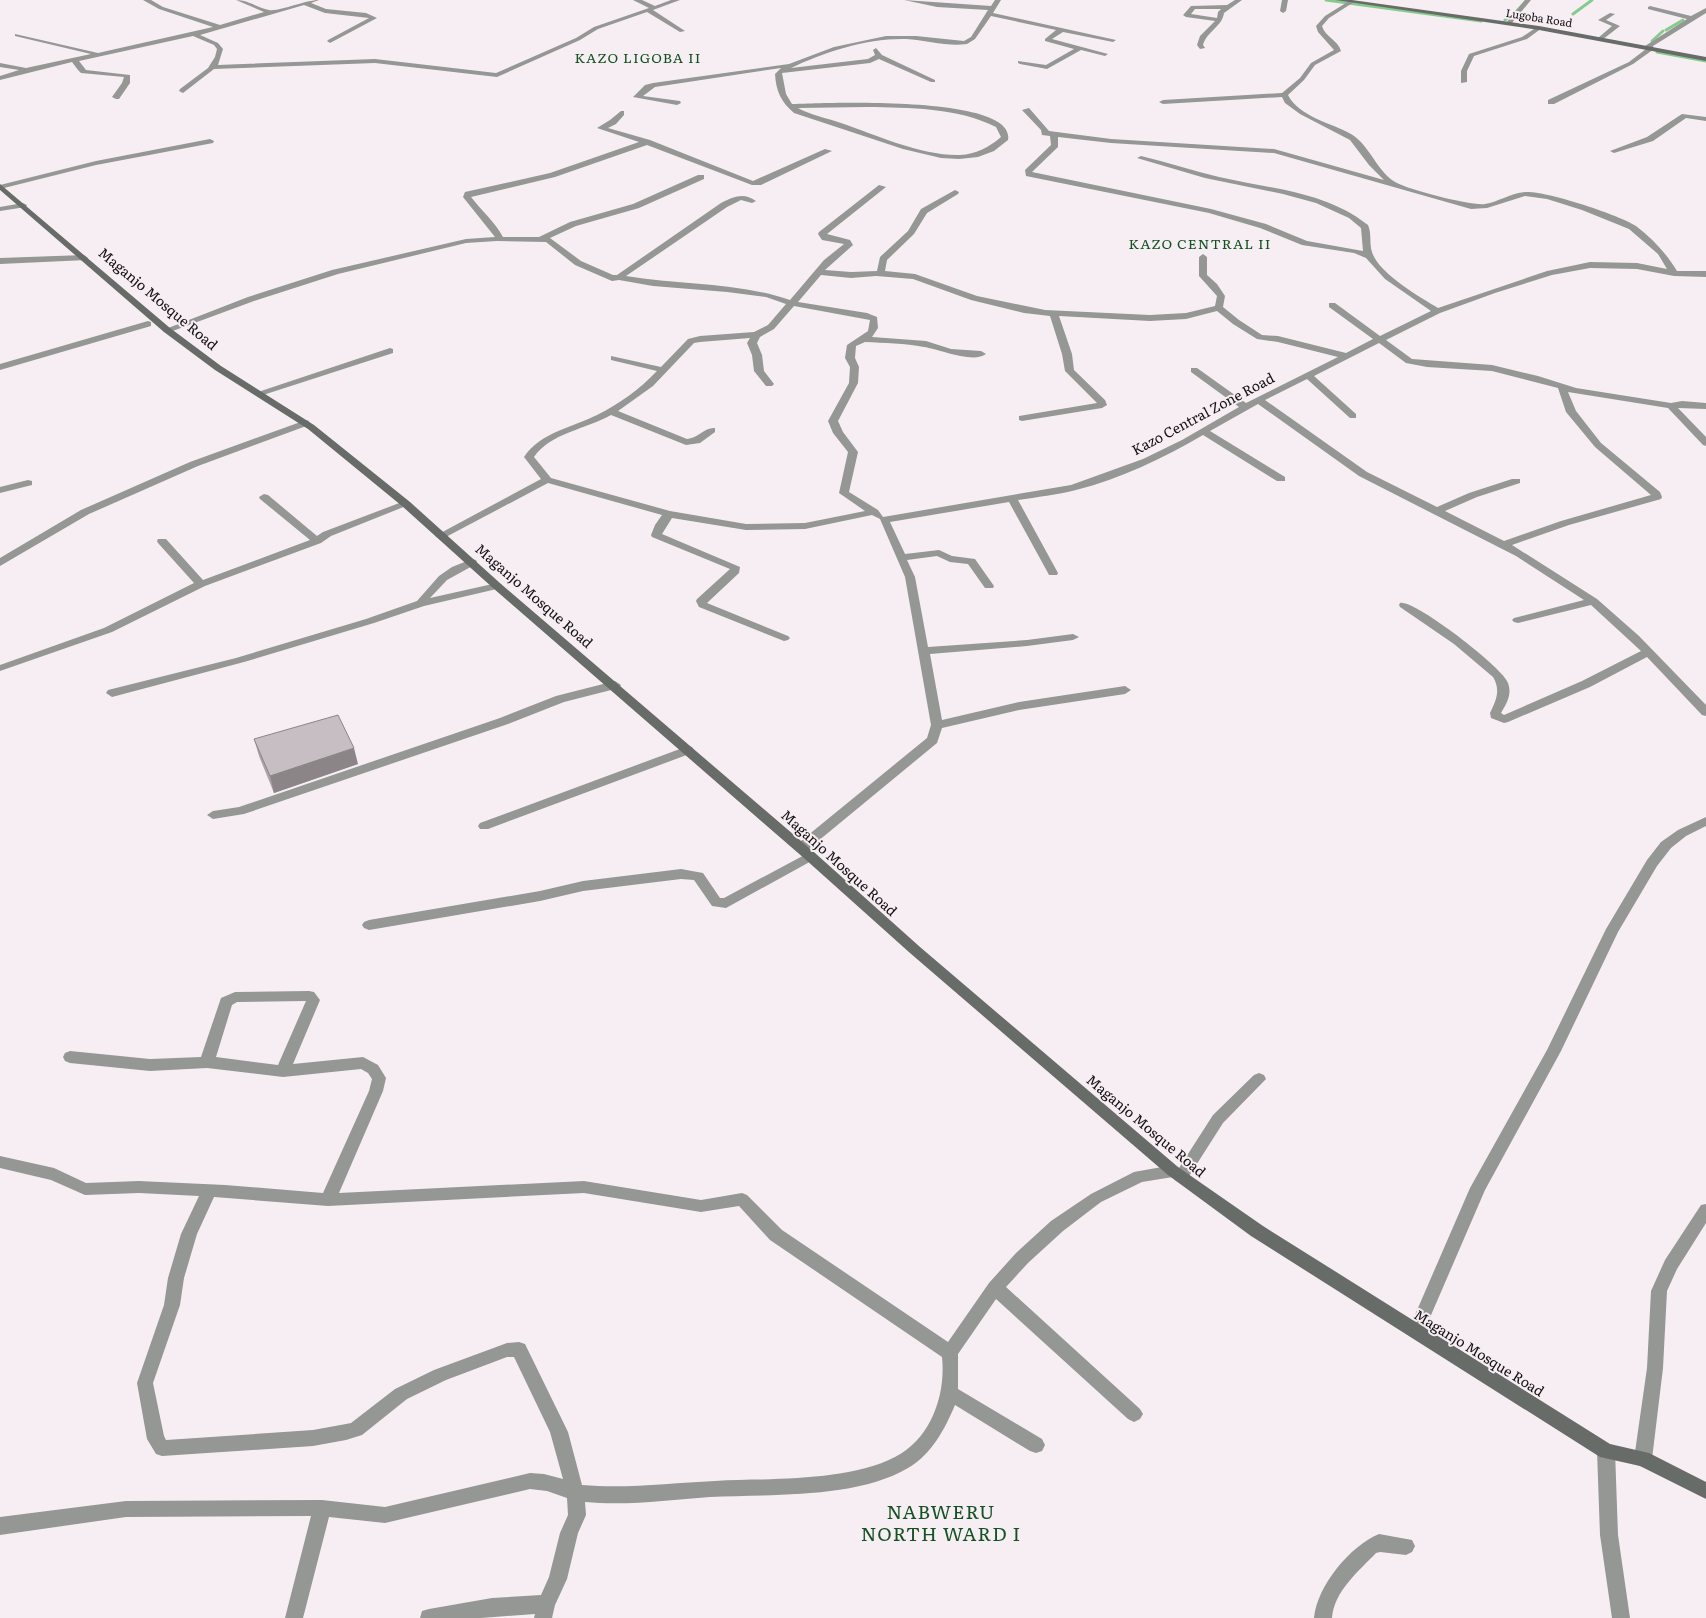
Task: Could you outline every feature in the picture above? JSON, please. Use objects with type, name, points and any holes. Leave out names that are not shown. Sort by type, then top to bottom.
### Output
[{"type":"street","points":[[146,0],[161,8],[217,26]]},
{"type":"street","points":[[239,0],[271,13]]},
{"type":"street","points":[[0,78],[28,69],[193,34],[316,0]]},
{"type":"street","points":[[636,0],[682,31]]},
{"type":"street","points":[[214,67],[375,61],[497,75],[578,39],[596,28],[677,0]]},
{"type":"street","points":[[907,0],[991,11],[1061,30],[1113,40]]},
{"type":"street","points":[[677,103],[637,97],[648,87],[654,85],[791,64],[814,56],[899,37],[964,43],[973,38],[998,0]]},
{"type":"street","points":[[1202,48],[1200,44],[1202,37],[1220,20],[1221,12],[1239,0]]},
{"type":"street","points":[[1283,11],[1285,0]]},
{"type":"street","name":"Lugoba Road","points":[[1338,0],[1509,23],[1650,47],[1706,59]]},
{"type":"street","points":[[1509,23],[1528,0]]},
{"type":"street","points":[[1163,102],[1284,95],[1302,79],[1313,64],[1338,51],[1337,47],[1320,32],[1319,26],[1328,17],[1351,2]]},
{"type":"street","points":[[305,3],[325,11],[366,15],[374,18],[330,41]]},
{"type":"street","points":[[1220,20],[1186,14],[1193,7],[1226,7]]},
{"type":"street","points":[[1650,8],[1690,18]]},
{"type":"street","points":[[1551,102],[1631,63],[1690,18],[1706,10]]},
{"type":"street","points":[[1600,38],[1618,26],[1601,20],[1612,14]]},
{"type":"street","points":[[1463,82],[1464,71],[1471,55],[1510,43],[1535,32],[1539,28]]},
{"type":"street","points":[[1061,30],[1047,40],[1105,54]]},
{"type":"street","points":[[183,91],[189,84],[214,67],[219,57],[220,49],[216,44],[193,34]]},
{"type":"street","points":[[17,35],[100,54]]},
{"type":"street","points":[[876,41],[874,47],[879,56],[933,81]]},
{"type":"street","points":[[1020,62],[1047,68],[1080,48]]},
{"type":"street","points":[[779,72],[870,61],[877,59],[879,56]]},
{"type":"street","points":[[74,59],[80,69],[85,71],[117,73],[128,76],[126,83],[116,97]]},
{"type":"street","points":[[790,106],[895,106],[959,112],[982,117],[999,125],[1004,132],[1004,138],[991,150],[975,155],[952,157],[936,155],[914,150],[797,111],[790,106],[782,96],[778,78],[779,72],[791,64]]},
{"type":"street","points":[[0,65],[28,69]]},
{"type":"street","points":[[1284,95],[1285,99],[1304,113],[1355,140],[1382,175],[1395,185]]},
{"type":"street","points":[[1026,110],[1045,130],[1045,133],[1111,140],[1274,151],[1476,207],[1520,195],[1531,194],[1585,208],[1632,227],[1661,252],[1674,273]]},
{"type":"street","points":[[621,113],[613,122],[601,128],[647,142],[752,183],[758,183],[828,151]]},
{"type":"street","points":[[1614,151],[1650,140],[1685,116],[1706,119]]},
{"type":"street","points":[[1054,134],[1054,146],[1028,173],[1211,210],[1263,226],[1305,243],[1356,251],[1368,256],[1379,269],[1412,295],[1437,311]]},
{"type":"street","points":[[0,186],[96,163],[210,141]]},
{"type":"street","points":[[500,239],[494,228],[484,219],[467,197],[468,194],[552,175],[647,142]]},
{"type":"street","points":[[1141,158],[1229,182],[1287,192],[1327,205],[1346,214],[1365,227],[1368,256]]},
{"type":"street","points":[[542,239],[567,226],[636,206],[701,177]]},
{"type":"street","name":"Maganjo Mosque Road","points":[[0,186],[168,330],[218,368],[306,423],[406,504],[497,586],[806,852],[915,950],[1177,1174],[1257,1231],[1606,1451],[1644,1459],[1706,1491]]},
{"type":"street","points":[[874,512],[805,526],[746,527],[669,514],[547,480],[530,457],[536,447],[610,411],[650,384],[694,340],[756,335],[771,327],[812,277],[820,272],[827,262],[849,243],[825,238],[822,234],[882,187]]},
{"type":"street","points":[[881,273],[883,259],[911,232],[924,211],[955,192]]},
{"type":"street","points":[[619,277],[724,205],[740,198],[752,201]]},
{"type":"street","points":[[0,209],[23,205]]},
{"type":"street","points":[[168,330],[251,299],[335,272],[457,243],[500,239],[542,239],[554,243],[565,254],[592,270],[612,278],[619,277],[653,283],[728,289],[767,295],[791,303],[867,316],[874,319],[875,324],[871,334],[852,345],[850,358],[856,366],[856,381],[848,396],[837,408],[833,421],[838,433],[853,452],[844,493],[884,520],[910,577],[937,725],[933,740],[806,852],[726,903],[718,903],[711,897],[698,876],[681,874],[583,886],[540,896],[369,925]]},
{"type":"street","points":[[1203,257],[1203,276],[1221,296],[1219,308]]},
{"type":"street","points":[[0,260],[33,261],[84,258]]},
{"type":"street","name":"Kazo Central Zone Road","points":[[884,520],[1073,488],[1098,480],[1147,461],[1258,400],[1437,311],[1524,281],[1575,267],[1605,264],[1636,266],[1674,273],[1706,274]]},
{"type":"street","points":[[820,272],[851,275],[881,273],[915,277],[942,288],[992,302],[1024,310],[1054,314],[1150,318],[1186,316],[1219,308]]},
{"type":"street","points":[[1332,305],[1409,361],[1492,368],[1599,395],[1671,406],[1682,404],[1706,406]]},
{"type":"street","points":[[1219,308],[1236,322],[1260,337],[1278,339],[1347,356]]},
{"type":"street","points":[[1022,418],[1102,405],[1102,402],[1070,371],[1067,354],[1054,314]]},
{"type":"street","points":[[0,367],[148,324]]},
{"type":"street","points":[[756,335],[752,343],[757,355],[759,371],[769,384]]},
{"type":"street","points":[[864,339],[926,344],[950,352],[981,354]]},
{"type":"street","points":[[260,394],[390,351]]},
{"type":"street","points":[[614,358],[662,370]]},
{"type":"street","points":[[1194,370],[1245,407]]},
{"type":"street","points":[[1308,376],[1353,416]]},
{"type":"street","points":[[1503,545],[1565,523],[1657,498],[1656,494],[1598,445],[1571,412],[1562,387]]},
{"type":"street","points":[[1258,400],[1363,474],[1503,545],[1592,601],[1636,638],[1704,706]]},
{"type":"street","points":[[1671,406],[1706,443]]},
{"type":"street","points":[[610,411],[686,442],[697,441],[712,430]]},
{"type":"street","points":[[0,562],[84,512],[194,464],[306,423]]},
{"type":"street","points":[[1203,431],[1281,479]]},
{"type":"street","points":[[440,536],[547,480]]},
{"type":"street","points":[[1436,511],[1473,495],[1516,481]]},
{"type":"street","points":[[0,490],[28,482]]},
{"type":"street","points":[[264,497],[317,541]]},
{"type":"street","points":[[1012,498],[1053,573]]},
{"type":"street","points":[[2,668],[108,630],[201,584],[317,541],[327,534],[406,504]]},
{"type":"street","points":[[669,514],[660,525],[656,535],[735,567],[735,571],[701,601],[703,605],[784,638]]},
{"type":"street","points":[[162,541],[201,584]]},
{"type":"street","points":[[902,557],[939,552],[950,559],[971,561],[989,586]]},
{"type":"street","points":[[421,603],[432,586],[441,578],[472,562]]},
{"type":"street","points":[[112,693],[240,660],[370,621],[421,603],[497,586]]},
{"type":"street","points":[[1518,620],[1592,601]]},
{"type":"street","points":[[1404,605],[1441,629],[1494,670],[1502,680],[1502,702],[1495,711],[1495,715],[1504,718],[1586,684],[1648,652]]},
{"type":"street","points":[[923,651],[1026,643],[1073,637]]},
{"type":"street","points":[[213,815],[240,811],[504,721],[560,699],[614,685]]},
{"type":"street","points":[[937,725],[1019,706],[1124,690]]},
{"type":"street","points":[[484,826],[688,750]]},
{"type":"street","points":[[1416,1331],[1478,1188],[1554,1051],[1616,924],[1652,862],[1666,846],[1682,833],[1706,821]]},
{"type":"street","points":[[207,1062],[226,1002],[229,1000],[245,997],[309,996],[313,1000],[283,1071]]},
{"type":"street","points":[[70,1057],[150,1065],[207,1062],[283,1071],[363,1063],[373,1069],[379,1078],[376,1091],[328,1200]]},
{"type":"street","points":[[0,1526],[126,1509],[322,1508],[385,1515],[530,1481],[550,1483],[576,1493],[619,1496],[851,1480],[900,1464],[919,1451],[937,1425],[950,1393],[953,1373],[950,1353],[995,1288],[1022,1258],[1057,1226],[1096,1198],[1139,1176],[1177,1174],[1218,1119],[1259,1079]]},
{"type":"street","points":[[0,1162],[54,1174],[85,1189],[138,1187],[209,1190],[328,1200],[584,1187],[701,1206],[742,1199],[776,1236],[950,1353]]},
{"type":"street","points":[[209,1190],[189,1234],[176,1278],[172,1305],[145,1383],[156,1439],[162,1448],[313,1438],[346,1432],[356,1429],[401,1394],[440,1375],[507,1350],[519,1349],[559,1432],[576,1493],[577,1515],[569,1533],[558,1579],[544,1611],[492,1607],[429,1618]]},
{"type":"street","points":[[1644,1459],[1655,1368],[1659,1290],[1671,1266],[1706,1210]]},
{"type":"street","points":[[995,1288],[1134,1414]]},
{"type":"street","points":[[950,1393],[1036,1445]]},
{"type":"street","points":[[1606,1451],[1609,1535],[1622,1618]]},
{"type":"street","points":[[294,1618],[322,1508]]},
{"type":"street","points":[[1323,1618],[1322,1609],[1331,1591],[1370,1547],[1379,1543],[1406,1546]]},
{"type":"building","points":[[338,715],[354,748],[270,776],[254,739]]},
{"type":"waterway","points":[[1326,0],[1481,21]]},
{"type":"waterway","points":[[1505,20],[1515,13],[1527,0]]},
{"type":"waterway","points":[[1573,14],[1592,0]]},
{"type":"waterway","points":[[1666,30],[1683,20]]},
{"type":"waterway","points":[[1652,41],[1663,31]]},
{"type":"waterway","points":[[1657,52],[1706,61]]},
{"type":"district","name":"KAZO LIGOBA II","points":[[638,58]]},
{"type":"district","name":"KAZO CENTRAL II","points":[[1200,244]]},
{"type":"district","name":"NABWERU NORTH WARD I","points":[[941,1523]]}]
